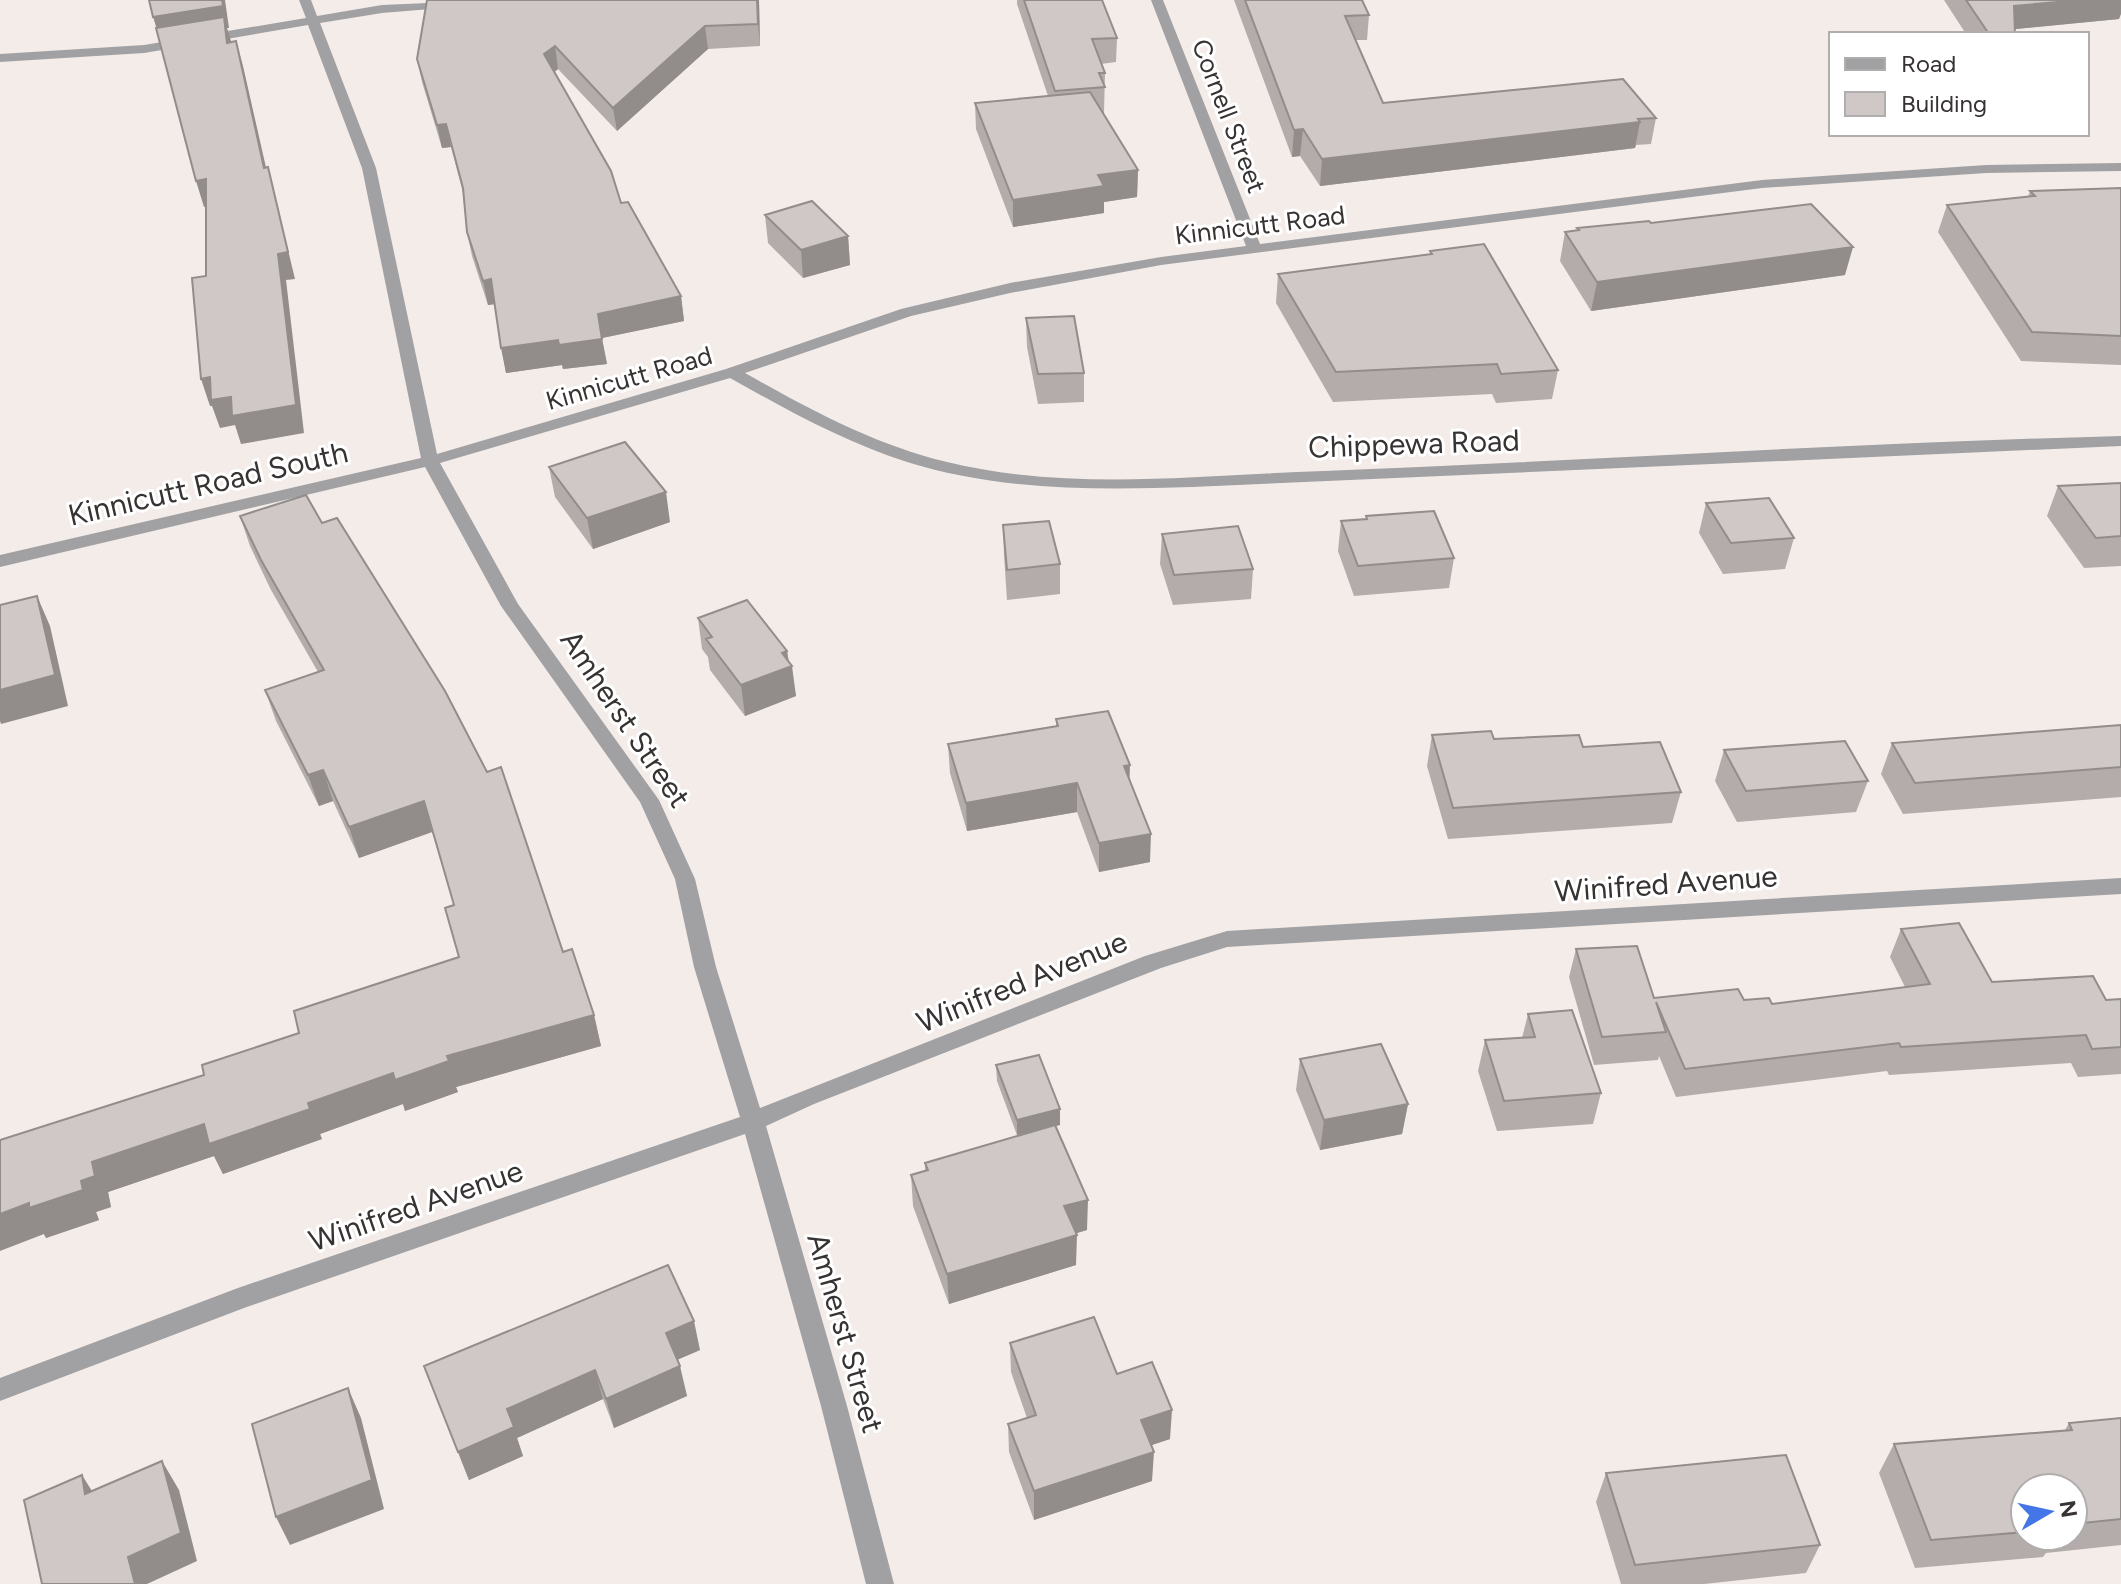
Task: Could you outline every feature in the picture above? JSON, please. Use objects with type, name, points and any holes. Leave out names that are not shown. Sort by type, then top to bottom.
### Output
[{"type":"street","name":"Amherst Street","points":[[305,0],[369,168],[430,461],[510,606],[649,800],[685,879],[705,967],[834,1406],[880,1584]]},
{"type":"street","points":[[0,58],[144,49],[382,9],[492,0]]},
{"type":"street","name":"Cornell Street","points":[[1157,0],[1255,249]]},
{"type":"street","name":"Kinnicutt Road","points":[[430,461],[732,372],[906,312],[1025,285],[1255,249],[1582,205],[1805,180],[1986,169],[2121,167]]},
{"type":"street","name":"Chippewa Road","points":[[732,372],[818,422],[902,455],[978,474],[1056,484],[1427,473],[2121,441]]},
{"type":"street","name":"Kinnicutt Road South","points":[[0,561],[430,461]]},
{"type":"street","name":"Winifred Avenue","points":[[0,1390],[238,1299],[753,1122],[806,1098],[1153,962],[1227,939],[2121,886]]},
{"type":"building","points":[[149,0],[222,0],[223,6],[153,17]]},
{"type":"building","points":[[427,0],[757,0],[758,24],[705,26],[613,108],[555,46],[544,54],[611,171],[621,203],[628,202],[681,296],[598,314],[602,339],[559,345],[558,340],[501,348],[491,279],[483,281],[467,232],[463,188],[446,124],[437,125],[417,59]]},
{"type":"building","points":[[1024,0],[1102,0],[1117,38],[1092,39],[1105,73],[1099,73],[1105,87],[1055,91]]},
{"type":"building","points":[[1245,0],[1362,0],[1369,15],[1345,16],[1383,103],[1623,79],[1656,118],[1322,159],[1303,129],[1294,130]]},
{"type":"building","points":[[1966,0],[2080,0],[2014,6],[2015,32],[1988,32]]},
{"type":"building","points":[[224,17],[227,43],[236,41],[264,168],[268,167],[288,252],[278,254],[296,405],[232,416],[231,397],[211,400],[210,377],[201,379],[192,278],[206,276],[206,179],[196,181],[156,28]]},
{"type":"building","points":[[1090,92],[1138,170],[1098,175],[1104,186],[1013,200],[975,103]]},
{"type":"building","points":[[2121,188],[2121,336],[2032,332],[1947,205],[2035,196],[2030,191]]},
{"type":"building","points":[[812,201],[848,236],[801,250],[765,215]]},
{"type":"building","points":[[1811,204],[1853,247],[1597,282],[1565,232],[1579,230],[1577,228],[1651,223]]},
{"type":"building","points":[[1484,244],[1558,370],[1501,374],[1497,364],[1336,372],[1278,274],[1432,254],[1430,251]]},
{"type":"building","points":[[1074,316],[1084,373],[1038,374],[1026,318]]},
{"type":"building","points":[[625,442],[666,492],[587,518],[549,467]]},
{"type":"building","points":[[2121,483],[2121,536],[2096,538],[2058,486]]},
{"type":"building","points":[[306,495],[322,523],[337,518],[445,691],[487,772],[501,767],[563,952],[572,949],[594,1015],[447,1056],[449,1061],[395,1080],[393,1073],[308,1103],[310,1109],[209,1144],[204,1124],[92,1162],[95,1176],[81,1181],[83,1190],[29,1208],[29,1203],[0,1214],[0,1140],[204,1075],[202,1065],[299,1033],[294,1011],[459,957],[445,908],[454,905],[424,801],[349,827],[323,770],[308,775],[265,690],[324,670],[261,560],[240,516]]},
{"type":"building","points":[[1769,498],[1794,538],[1731,543],[1706,503]]},
{"type":"building","points":[[1434,511],[1454,558],[1358,566],[1341,521]]},
{"type":"building","points":[[1049,521],[1060,564],[1007,570],[1003,525]]},
{"type":"building","points":[[1238,526],[1253,569],[1174,575],[1162,534]]},
{"type":"building","points":[[37,596],[55,675],[0,690],[0,605]]},
{"type":"building","points":[[747,600],[787,651],[782,653],[792,666],[741,685],[706,639],[712,637],[698,618]]},
{"type":"building","points":[[1108,711],[1130,765],[1124,766],[1151,834],[1099,843],[1077,783],[966,803],[948,744],[1058,726],[1056,719]]},
{"type":"building","points":[[2121,725],[2121,767],[1915,783],[1892,743]]},
{"type":"building","points":[[1491,731],[1494,739],[1579,735],[1583,747],[1660,742],[1681,792],[1453,808],[1432,735]]},
{"type":"building","points":[[1845,741],[1868,781],[1746,791],[1724,750]]},
{"type":"building","points":[[1959,923],[1992,982],[2093,976],[2106,1000],[2121,999],[2121,1047],[2092,1049],[2086,1035],[1901,1047],[1899,1043],[1685,1069],[1656,1002],[1666,1032],[1602,1037],[1576,949],[1637,946],[1654,998],[1738,989],[1744,1000],[1769,998],[1772,1004],[1930,984],[1901,929]]},
{"type":"building","points":[[1572,1010],[1601,1093],[1504,1101],[1485,1040],[1535,1037],[1528,1014]]},
{"type":"building","points":[[1381,1044],[1408,1104],[1324,1120],[1300,1059]]},
{"type":"building","points":[[1039,1055],[1060,1109],[1017,1120],[996,1065]]},
{"type":"building","points":[[1055,1125],[1088,1200],[1064,1206],[1077,1235],[947,1274],[911,1175],[928,1170],[925,1163]]},
{"type":"building","points":[[668,1265],[694,1321],[666,1333],[680,1366],[606,1399],[595,1370],[507,1409],[514,1427],[458,1452],[424,1366]]},
{"type":"building","points":[[1094,1317],[1117,1374],[1152,1362],[1172,1410],[1141,1420],[1154,1452],[1034,1491],[1008,1424],[1036,1415],[1010,1343]]},
{"type":"building","points":[[348,1388],[372,1480],[276,1517],[252,1424]]},
{"type":"building","points":[[2121,1418],[2121,1519],[2089,1522],[2089,1472],[2009,1472],[2009,1533],[1931,1540],[1894,1444],[2072,1430],[2069,1423]]},
{"type":"building","points":[[1786,1455],[1820,1545],[1635,1565],[1606,1473]]},
{"type":"building","points":[[162,1461],[181,1533],[128,1557],[135,1584],[42,1584],[24,1500],[82,1475],[85,1494]]}]
